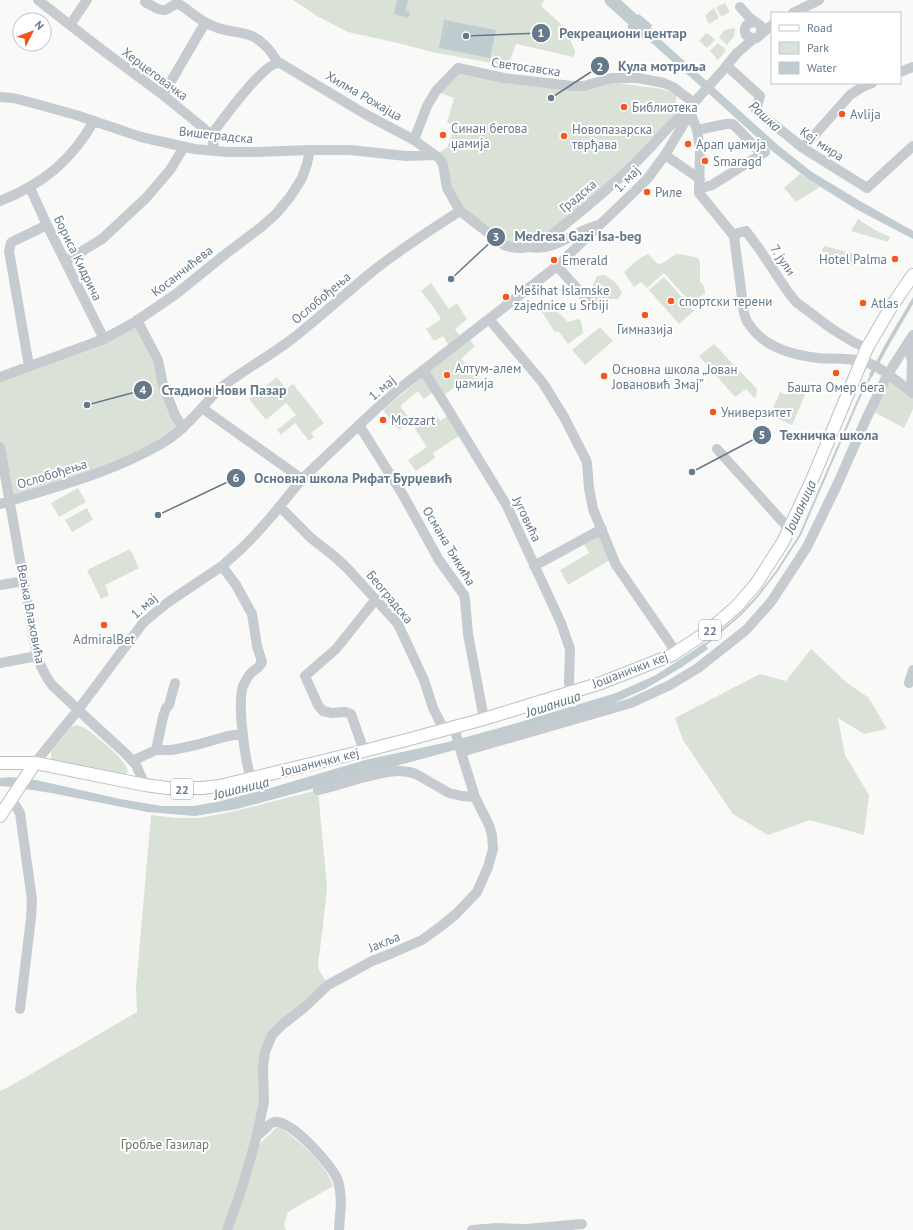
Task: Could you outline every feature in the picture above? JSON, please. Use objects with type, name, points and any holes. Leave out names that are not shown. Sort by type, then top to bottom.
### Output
[{"type":"main road","name":"Јошанички кеј","points":[[35,763],[145,785],[181,789],[220,786],[451,730],[484,718],[601,683],[676,652],[707,632],[736,607],[756,584],[775,556],[790,530],[865,362],[867,348],[891,307],[913,275]]},
{"type":"main road","name":"22","points":[[0,763],[35,763]]},
{"type":"main road","points":[[0,816],[35,763]]},
{"type":"street","points":[[70,25],[87,0]]},
{"type":"street","points":[[795,12],[819,0]]},
{"type":"street","name":"Херцеговачка","points":[[40,1],[163,95],[211,135]]},
{"type":"street","name":"Хилма Рожајца","points":[[145,2],[162,11],[174,4],[179,4],[205,23],[219,29],[250,35],[271,52],[277,62],[283,64],[365,114],[414,140],[435,156]]},
{"type":"street","points":[[738,4],[744,21],[751,26],[761,29],[758,37]]},
{"type":"street","points":[[163,95],[205,23]]},
{"type":"street","points":[[751,26],[771,24]]},
{"type":"street","points":[[737,53],[771,25]]},
{"type":"street","points":[[751,26],[748,37],[753,39],[758,37]]},
{"type":"street","points":[[737,53],[751,26]]},
{"type":"street","name":"1. мај","points":[[78,710],[143,623],[167,603],[222,566],[255,535],[302,479],[359,425],[399,389],[557,266],[648,178],[665,155],[686,120],[692,106],[737,53]]},
{"type":"street","points":[[214,151],[213,139],[211,135],[254,80],[277,62]]},
{"type":"street","name":"Кеј мира","points":[[727,66],[760,96],[756,110],[803,148],[867,188],[913,146]]},
{"type":"street","points":[[901,72],[913,67]]},
{"type":"street","name":"Светосавска","points":[[414,140],[427,106],[436,91],[458,68],[504,78],[572,86],[584,86],[612,78],[638,78],[664,83],[673,87],[692,106]]},
{"type":"street","points":[[803,148],[850,95],[870,84]]},
{"type":"street","name":"Вишеградска","points":[[0,97],[29,102],[94,121],[141,137],[184,147],[214,151],[356,151],[406,156],[435,156]]},
{"type":"street","points":[[692,106],[700,149],[699,194],[734,236],[744,312],[748,323],[755,332],[768,343],[790,352],[818,358],[865,362],[888,374],[912,393]]},
{"type":"street","name":"Градска","points":[[435,156],[441,160],[447,188],[460,211],[504,245],[515,248],[529,247],[555,232],[591,203],[643,155],[676,120],[692,106]]},
{"type":"street","points":[[0,201],[30,188],[53,171],[79,144],[94,121]]},
{"type":"street","points":[[665,155],[699,184],[712,185],[764,153],[733,124],[697,130]]},
{"type":"street","points":[[66,262],[102,239],[146,198],[170,170],[184,147]]},
{"type":"street","name":"Косанчићева","points":[[0,377],[104,339],[137,320],[185,287],[276,214],[290,197],[302,178],[310,150]]},
{"type":"street","name":"Бориса Кидрича","points":[[30,188],[104,339]]},
{"type":"street","name":"Ослобођења","points":[[0,504],[92,476],[161,444],[183,428],[210,397],[237,375],[294,338],[405,246],[460,211]]},
{"type":"street","points":[[29,366],[10,257],[10,246],[11,243],[18,238],[47,224]]},
{"type":"street","points":[[529,247],[543,248],[601,224]]},
{"type":"street","name":"7. јули","points":[[734,236],[738,232],[746,231],[796,302],[832,329],[855,343],[867,348]]},
{"type":"street","points":[[555,232],[554,236],[560,242]]},
{"type":"street","points":[[557,266],[591,304]]},
{"type":"street","points":[[490,319],[543,382],[576,440],[587,463],[590,496],[593,508],[616,565],[676,652]]},
{"type":"street","points":[[137,320],[158,360],[163,386],[175,415],[183,428]]},
{"type":"street","points":[[911,338],[913,365],[912,393]]},
{"type":"street","points":[[460,751],[631,703],[670,685],[698,668],[746,630],[771,602],[807,547],[888,374],[911,338]]},
{"type":"street","name":"Југовића","points":[[424,370],[504,501],[561,623],[570,649],[570,692]]},
{"type":"street","points":[[202,408],[302,479]]},
{"type":"street","name":"Османа Ђикића","points":[[359,425],[403,494],[439,560],[464,595],[470,649],[484,718]]},
{"type":"street","name":"Вељка Влаховића","points":[[0,447],[37,656],[48,679],[78,710]]},
{"type":"street","points":[[717,450],[790,530]]},
{"type":"street","name":"Београдска","points":[[280,507],[311,538],[347,568],[398,624],[424,680],[433,708],[451,730],[460,751]]},
{"type":"street","points":[[534,566],[602,529]]},
{"type":"street","points":[[222,566],[236,585],[252,614],[257,646],[262,662],[248,678],[242,691],[241,705],[244,748],[251,779]]},
{"type":"street","points":[[0,585],[24,581]]},
{"type":"street","points":[[364,751],[351,714],[345,712],[332,713],[323,711],[318,705],[305,676],[336,649],[376,599]]},
{"type":"street","points":[[0,663],[37,656]]},
{"type":"street","points":[[909,683],[913,670]]},
{"type":"street","points":[[156,750],[163,717],[166,708],[169,705],[175,684]]},
{"type":"street","points":[[35,763],[78,710],[117,745],[132,761],[145,785]]},
{"type":"street","points":[[132,761],[156,750],[172,750],[228,736],[243,734]]},
{"type":"street","name":"Јакља","points":[[227,1230],[242,1188],[257,1134],[264,1102],[263,1068],[265,1052],[269,1039],[275,1031],[305,1007],[328,985],[372,961],[426,937],[456,914],[478,892],[488,867],[493,849],[492,835],[489,824],[475,797],[460,751]]},
{"type":"street","points":[[318,790],[382,772],[397,770],[416,774],[449,793],[475,797]]},
{"type":"street","points":[[13,798],[20,813],[32,900],[20,1009]]},
{"type":"street","points":[[257,1134],[264,1131],[270,1123],[276,1122],[297,1133],[326,1161],[335,1173],[340,1188],[341,1198],[339,1230]]},
{"type":"street","points":[[472,1230],[497,1228],[526,1229],[582,1224]]},
{"type":"green space","points":[[293,0],[544,0],[541,6],[560,23],[575,51],[574,57],[516,44],[508,66],[432,52],[348,32],[317,16]]},
{"type":"green space","points":[[725,3],[730,12],[721,17],[716,7]]},
{"type":"green space","points":[[714,8],[719,18],[709,24],[705,16]]},
{"type":"green space","points":[[735,28],[734,36],[727,45],[719,37],[724,30]]},
{"type":"green space","points":[[706,33],[715,40],[707,48],[699,41]]},
{"type":"green space","points":[[718,43],[726,50],[718,60],[710,51]]},
{"type":"green space","points":[[458,68],[500,81],[611,82],[662,89],[677,94],[674,109],[680,116],[559,229],[515,248],[465,215],[435,155],[447,148],[455,125],[447,123],[454,98],[436,91]]},
{"type":"green space","points":[[800,174],[820,187],[796,202],[784,188]]},
{"type":"green space","points":[[858,219],[875,230],[890,237],[888,242],[851,231]]},
{"type":"green space","points":[[824,246],[859,255],[857,262],[851,266],[834,262],[827,258],[824,254],[822,250]]},
{"type":"green space","points":[[648,254],[658,264],[663,263],[678,254],[698,258],[700,262],[700,282],[704,286],[705,294],[690,302],[664,273],[647,288],[641,282],[634,287],[624,272],[640,258]]},
{"type":"green space","points":[[604,275],[615,282],[622,293],[618,299],[603,299],[596,303],[591,300],[590,292],[597,276]]},
{"type":"green space","name":"спортски терени","points":[[664,277],[694,311],[679,324],[649,290]]},
{"type":"green space","points":[[431,283],[449,309],[457,303],[467,319],[455,329],[461,338],[449,346],[443,336],[434,341],[426,329],[441,319],[421,291]]},
{"type":"green space","points":[[550,308],[558,312],[568,322],[578,319],[581,321],[583,333],[568,344],[558,331],[555,332],[542,312]]},
{"type":"green space","points":[[135,322],[183,428],[139,455],[10,500],[0,448],[0,377]]},
{"type":"green space","points":[[600,327],[613,341],[585,365],[572,350]]},
{"type":"green space","points":[[468,338],[475,346],[461,359],[480,377],[472,385],[467,378],[443,396],[428,372]]},
{"type":"green space","points":[[714,344],[757,389],[756,396],[754,398],[746,389],[735,397],[699,356]]},
{"type":"green space","points":[[424,376],[434,391],[424,399],[418,391],[400,406],[411,420],[399,430],[383,410]]},
{"type":"green space","points":[[277,377],[286,389],[293,384],[324,423],[311,433],[314,437],[309,441],[295,423],[281,435],[277,430],[296,415],[286,403],[266,420],[249,399]]},
{"type":"green space","points":[[890,381],[913,398],[913,409],[904,428],[874,412]]},
{"type":"green space","points":[[790,388],[805,395],[792,425],[770,415],[780,392],[787,395]]},
{"type":"green space","points":[[436,415],[440,421],[449,415],[462,434],[433,453],[435,458],[416,471],[408,460],[427,447],[415,429]]},
{"type":"green space","points":[[78,488],[86,502],[59,517],[51,503]]},
{"type":"green space","points":[[87,508],[93,520],[72,532],[65,520]]},
{"type":"green space","points":[[601,534],[610,560],[568,585],[560,570],[589,553],[584,544]]},
{"type":"green space","points":[[130,549],[139,568],[105,585],[109,595],[101,599],[87,570]]},
{"type":"green space","points":[[811,649],[846,682],[869,698],[887,729],[864,734],[838,718],[845,755],[869,795],[864,835],[810,820],[768,835],[733,814],[683,740],[675,718],[760,674],[786,681]]},
{"type":"green space","points":[[77,725],[89,731],[112,750],[123,761],[128,772],[123,776],[52,760],[51,752],[71,727]]},
{"type":"green space","name":"Гробље Газилар","points":[[318,790],[327,887],[318,964],[319,970],[328,985],[272,1035],[264,1090],[227,1230],[0,1230],[0,1091],[137,1012],[136,988],[151,815],[176,818],[200,818],[235,811]]},
{"type":"green space","points":[[278,1126],[307,1149],[330,1178],[333,1186],[288,1212],[284,1225],[286,1230],[228,1230],[259,1145]]},
{"type":"water","points":[[397,0],[408,0],[406,11],[410,12],[408,18],[394,14]]},
{"type":"water","points":[[632,13],[636,17],[639,14],[652,25],[651,31],[779,146],[812,172],[913,231],[913,239],[856,209],[808,179],[772,151],[647,39],[639,38],[627,27],[629,24],[625,20]]},
{"type":"water","points":[[444,20],[496,30],[490,58],[439,48]]},
{"type":"water","points":[[913,297],[913,304],[872,377],[869,375]]},
{"type":"water","points":[[705,643],[708,649],[682,667],[645,689],[605,707],[455,750],[237,809],[195,816],[147,812],[51,793],[0,786],[0,778],[10,777],[36,780],[120,799],[162,806],[193,806],[217,802],[365,760],[448,742],[616,693],[656,675]]},
{"type":"waterway","name":"Рашка","points":[[611,0],[641,27]]},
{"type":"waterway","name":"Јошаница","points":[[704,646],[740,615],[756,598],[777,571],[800,535],[860,396],[872,374]]},
{"type":"place","name":"Рекреациони центар","points":[[466,36]]},
{"type":"place","name":"Кула мотриља","points":[[551,98]]},
{"type":"place","name":"Библиотека","points":[[624,107]]},
{"type":"place","name":"Avlija","points":[[842,114]]},
{"type":"place","name":"Синан бегова џамија","points":[[443,135]]},
{"type":"place","name":"Новопазарска тврђава","points":[[564,136]]},
{"type":"place","name":"Арап џамија","points":[[688,144]]},
{"type":"place","name":"Smaragd","points":[[705,161]]},
{"type":"place","name":"Риле","points":[[647,192]]},
{"type":"place","name":"Hotel Palma","points":[[895,259]]},
{"type":"place","name":"Emerald","points":[[554,260]]},
{"type":"place","name":"Medresa Gazi Isa-beg","points":[[451,279]]},
{"type":"place","name":"Mešihat Islamske zajednice u Srbiji","points":[[506,297]]},
{"type":"place","name":"спортски терени","points":[[671,301]]},
{"type":"place","name":"Atlas","points":[[863,303]]},
{"type":"place","name":"Гимназија","points":[[645,315]]},
{"type":"place","name":"Башта Омер бега","points":[[836,373]]},
{"type":"place","name":"Алтум-алем џамија","points":[[447,375]]},
{"type":"place","name":"Основна школа „Јован Јовановић Змај”","points":[[604,376]]},
{"type":"place","name":"Стадион Нови Пазар","points":[[87,405]]},
{"type":"place","name":"Универзитет","points":[[713,412]]},
{"type":"place","name":"Mozzart","points":[[383,420]]},
{"type":"place","name":"Техничка школа","points":[[692,472]]},
{"type":"place","name":"Основна школа Рифат Бурџевић","points":[[158,515]]},
{"type":"place","name":"AdmiralBet","points":[[104,625]]}]
